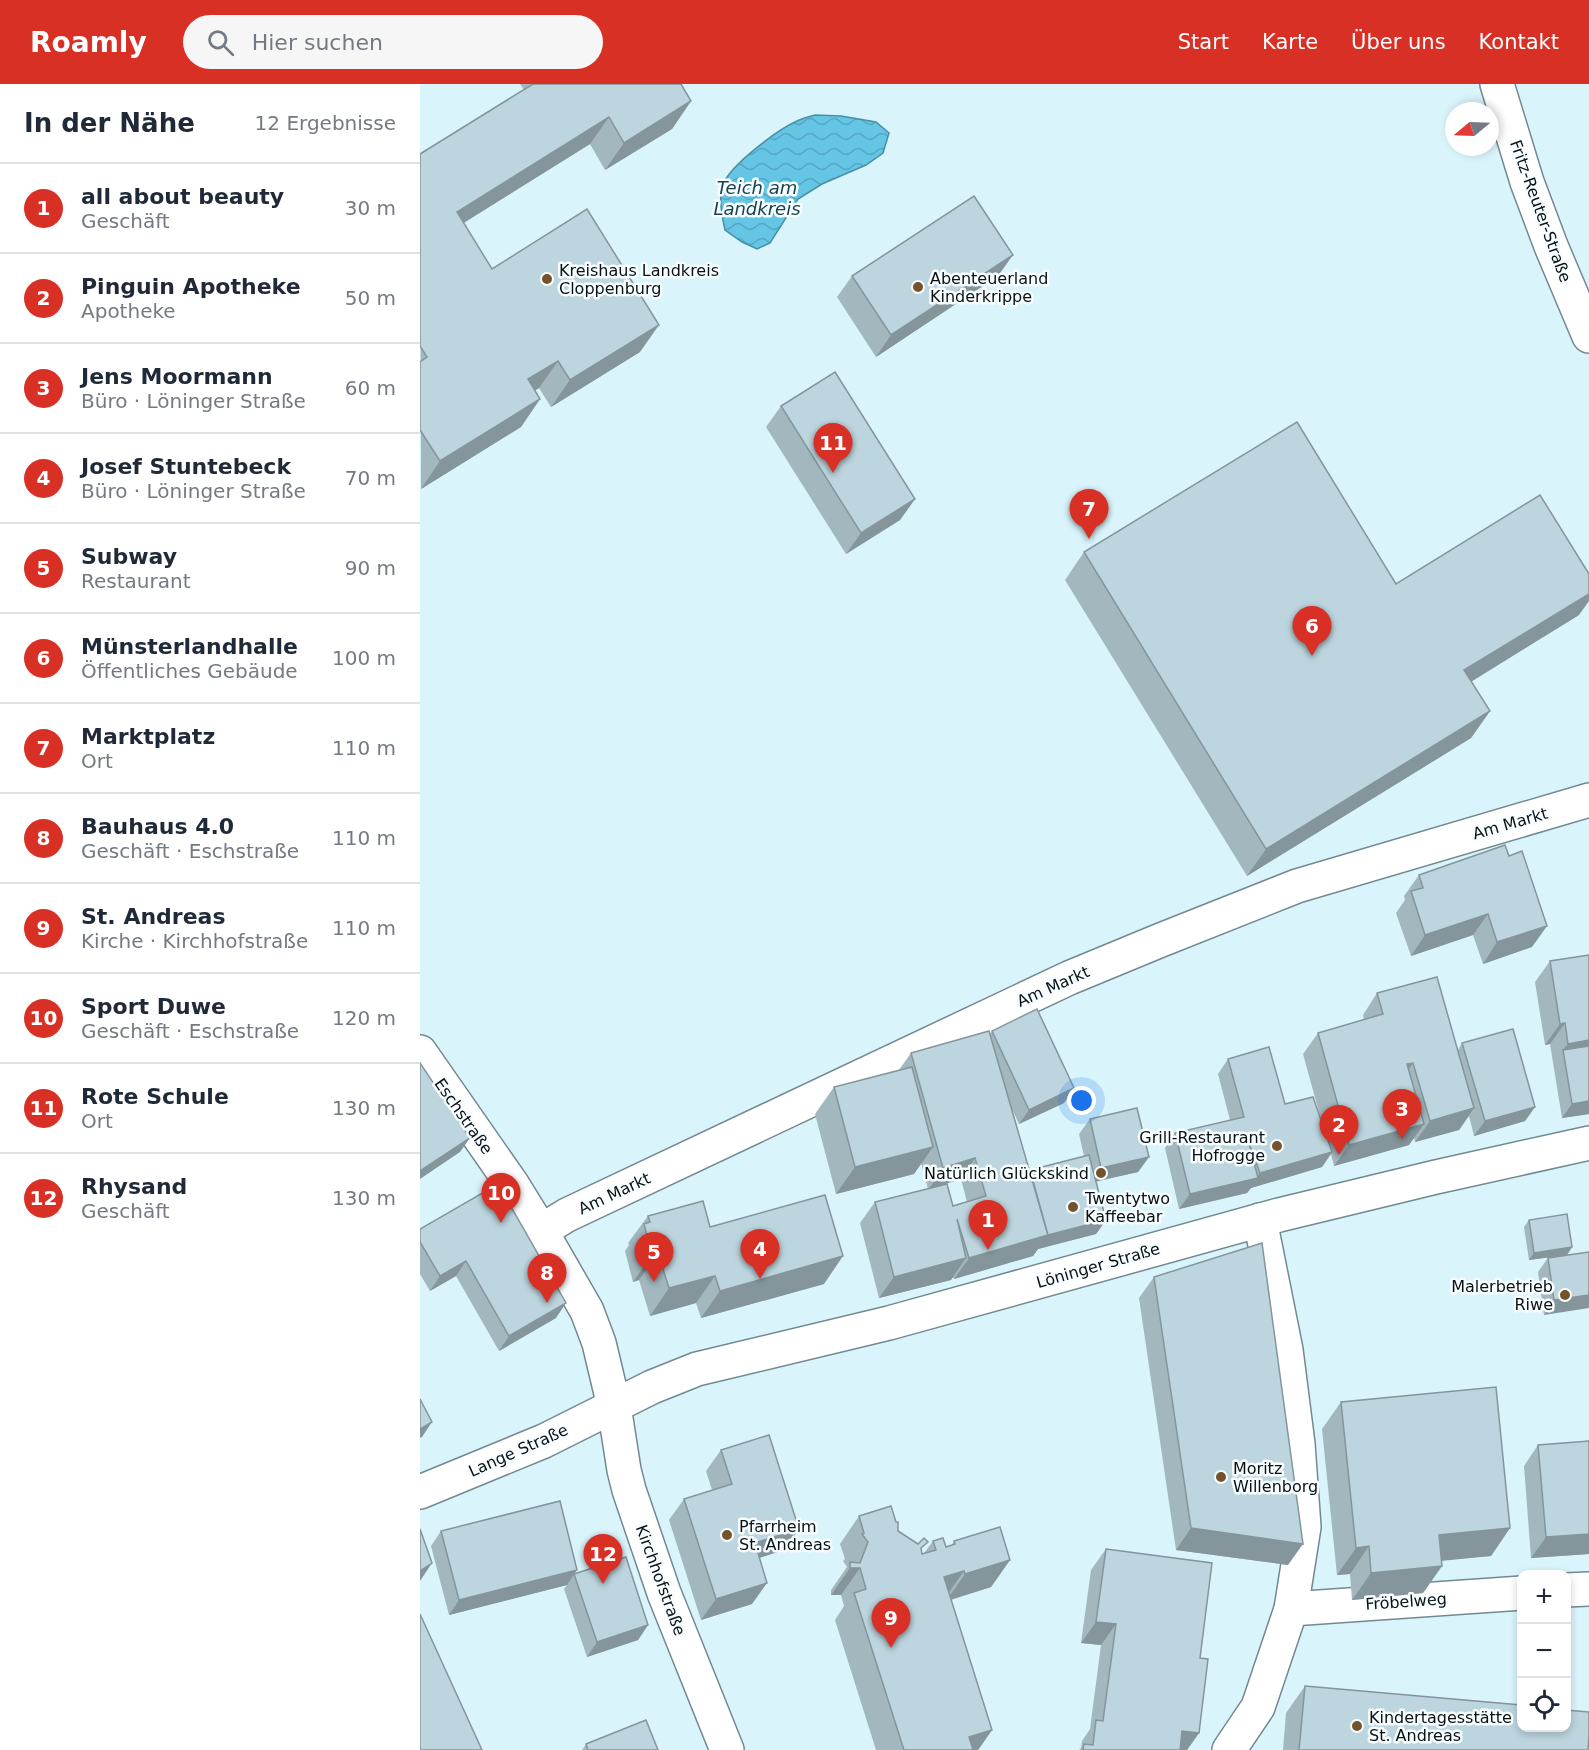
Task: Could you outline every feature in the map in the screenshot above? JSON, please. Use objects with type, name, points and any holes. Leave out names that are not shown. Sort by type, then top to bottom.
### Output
[{"type":"street","name":"Fritz-Reuter-Straße","points":[[1497,84],[1527,182],[1589,336]]},
{"type":"street","name":"Am Markt","points":[[541,1231],[567,1215],[1059,983],[1161,940],[1297,886],[1589,801]]},
{"type":"street","name":"Eschstraße","points":[[420,1052],[512,1184],[586,1311],[599,1343],[614,1406]]},
{"type":"street","name":"Löninger Straße","points":[[614,1406],[652,1387],[698,1369],[889,1323],[1260,1220],[1425,1179],[1589,1143]]},
{"type":"street","points":[[1229,1750],[1258,1707],[1291,1608],[1304,1527],[1298,1444],[1286,1350],[1260,1220]]},
{"type":"street","name":"Lange Straße","points":[[420,1492],[544,1441],[614,1406]]},
{"type":"street","name":"Kirchhofstraße","points":[[614,1406],[629,1490],[664,1593],[727,1750]]},
{"type":"street","points":[[1571,1590],[1589,1589]]},
{"type":"street","name":"Fröbelweg","points":[[1291,1608],[1517,1593]]},
{"type":"water","name":"Teich am Landkreis","points":[[815,115],[841,116],[876,122],[889,133],[883,153],[866,165],[822,184],[798,199],[770,243],[757,249],[742,242],[725,230],[721,201],[723,184],[745,158],[767,140],[788,125]]},
{"type":"building","name":"Kreishaus Landkreis Cloppenburg","points":[[533,84],[681,84],[691,101],[624,143],[609,117],[457,212],[492,269],[587,209],[659,325],[570,380],[558,361],[528,379],[540,399],[440,461],[420,430],[420,362],[427,357],[420,346],[420,154]]},
{"type":"building","name":"Abenteuerland Kinderkrippe","points":[[974,196],[1013,255],[891,335],[852,276]]},
{"type":"building","points":[[835,372],[915,499],[861,533],[781,406]]},
{"type":"building","points":[[1297,422],[1396,584],[1540,495],[1589,574],[1589,594],[1464,670],[1490,711],[1266,849],[1084,552]]},
{"type":"building","points":[[1505,845],[1509,856],[1522,851],[1547,926],[1497,942],[1488,914],[1425,935],[1411,891],[1423,888],[1419,875]]},
{"type":"building","points":[[1589,955],[1589,1040],[1568,1044],[1565,1023],[1560,1024],[1550,961]]},
{"type":"building","points":[[1437,977],[1474,1108],[1430,1121],[1413,1063],[1407,1064],[1424,1124],[1349,1145],[1318,1033],[1383,1014],[1377,993]]},
{"type":"building","points":[[1037,1009],[1074,1088],[1029,1110],[992,1031]]},
{"type":"building","points":[[1513,1029],[1535,1107],[1485,1121],[1462,1043]]},
{"type":"building","points":[[989,1031],[1048,1235],[969,1258],[957,1219],[966,1258],[894,1277],[875,1202],[947,1184],[953,1206],[986,1196],[975,1158],[943,1168],[911,1053]]},
{"type":"building","points":[[1589,1046],[1589,1101],[1572,1104],[1563,1050]]},
{"type":"building","points":[[1269,1047],[1285,1104],[1313,1097],[1332,1152],[1260,1173],[1249,1143],[1258,1178],[1190,1194],[1175,1133],[1244,1117],[1228,1059]]},
{"type":"building","points":[[420,1063],[470,1138],[420,1171]]},
{"type":"building","points":[[912,1067],[933,1147],[855,1167],[834,1087]]},
{"type":"building","points":[[1137,1108],[1149,1157],[1101,1168],[1090,1119]]},
{"type":"building","points":[[1089,1155],[1106,1220],[1048,1235],[1030,1170]]},
{"type":"building","points":[[498,1184],[566,1303],[509,1336],[466,1261],[440,1276],[420,1242],[420,1229]]},
{"type":"building","points":[[825,1195],[843,1256],[720,1291],[715,1276],[669,1288],[658,1253],[652,1255],[644,1224],[650,1222],[648,1216],[703,1201],[710,1227]]},
{"type":"building","points":[[1567,1214],[1572,1247],[1534,1253],[1529,1220]]},
{"type":"building","name":"Moritz Willenborg","points":[[1262,1243],[1303,1544],[1191,1528],[1154,1277]]},
{"type":"building","points":[[1589,1252],[1589,1295],[1554,1300],[1548,1258]]},
{"type":"building","points":[[1496,1387],[1510,1528],[1439,1535],[1442,1566],[1371,1573],[1369,1546],[1356,1548],[1341,1402]]},
{"type":"building","points":[[420,1399],[432,1422],[420,1429]]},
{"type":"building","name":"Pfarrheim St. Andreas","points":[[769,1435],[799,1529],[755,1543],[767,1583],[716,1599],[684,1499],[732,1484],[721,1450]]},
{"type":"building","points":[[1589,1441],[1589,1534],[1546,1537],[1538,1445]]},
{"type":"building","points":[[560,1501],[577,1570],[459,1600],[441,1531]]},
{"type":"building","points":[[891,1506],[896,1522],[898,1522],[898,1531],[918,1544],[924,1538],[928,1542],[921,1548],[922,1554],[936,1550],[933,1541],[943,1538],[946,1547],[955,1544],[954,1541],[1000,1527],[1010,1560],[965,1574],[964,1571],[944,1577],[992,1730],[969,1737],[973,1750],[904,1750],[854,1593],[866,1589],[860,1568],[850,1568],[850,1562],[860,1563],[868,1542],[862,1534],[864,1533],[859,1516]]},
{"type":"building","points":[[420,1529],[432,1563],[420,1571]]},
{"type":"building","points":[[1106,1549],[1212,1563],[1200,1658],[1208,1659],[1199,1733],[1182,1731],[1180,1750],[1083,1750],[1084,1744],[1093,1745],[1096,1720],[1103,1721],[1116,1624],[1096,1622]]},
{"type":"building","points":[[626,1557],[648,1625],[597,1642],[574,1574]]},
{"type":"building","points":[[420,1614],[482,1750],[420,1750]]},
{"type":"building","points":[[1305,1686],[1517,1705],[1517,1732],[1571,1732],[1571,1710],[1589,1712],[1588,1750],[1299,1750]]},
{"type":"building","points":[[646,1720],[658,1750],[588,1750],[586,1744]]},
{"type":"place","name":"Kreishaus Landkreis Cloppenburg","points":[[547,279]]},
{"type":"place","name":"Abenteuerland Kinderkrippe","points":[[918,287]]},
{"type":"place","name":"Rote Schule","points":[[833,473]]},
{"type":"place","name":"Marktplatz","points":[[1089,539]]},
{"type":"place","name":"Münsterlandhalle","points":[[1312,656]]},
{"type":"place","name":"Jens Moormann","points":[[1402,1139]]},
{"type":"place","name":"Grill-Restaurant Hofrogge","points":[[1277,1146]]},
{"type":"place","name":"Pinguin Apotheke","points":[[1339,1155]]},
{"type":"place","name":"Natürlich Glückskind","points":[[1101,1173]]},
{"type":"place","name":"Twentytwo Kaffeebar","points":[[1073,1207]]},
{"type":"place","name":"Sport Duwe","points":[[501,1223]]},
{"type":"place","name":"all about beauty","points":[[988,1250]]},
{"type":"place","name":"Josef Stuntebeck","points":[[760,1279]]},
{"type":"place","name":"Subway","points":[[654,1282]]},
{"type":"place","name":"Malerbetrieb Riwe","points":[[1565,1295]]},
{"type":"place","name":"Bauhaus 4.0","points":[[547,1303]]},
{"type":"place","name":"Moritz Willenborg","points":[[1221,1477]]},
{"type":"place","name":"Pfarrheim St. Andreas","points":[[727,1535]]},
{"type":"place","name":"Rhysand","points":[[603,1584]]},
{"type":"place","name":"St. Andreas","points":[[891,1648]]},
{"type":"place","name":"Kindertagesstätte St. Andreas","points":[[1357,1726]]}]
